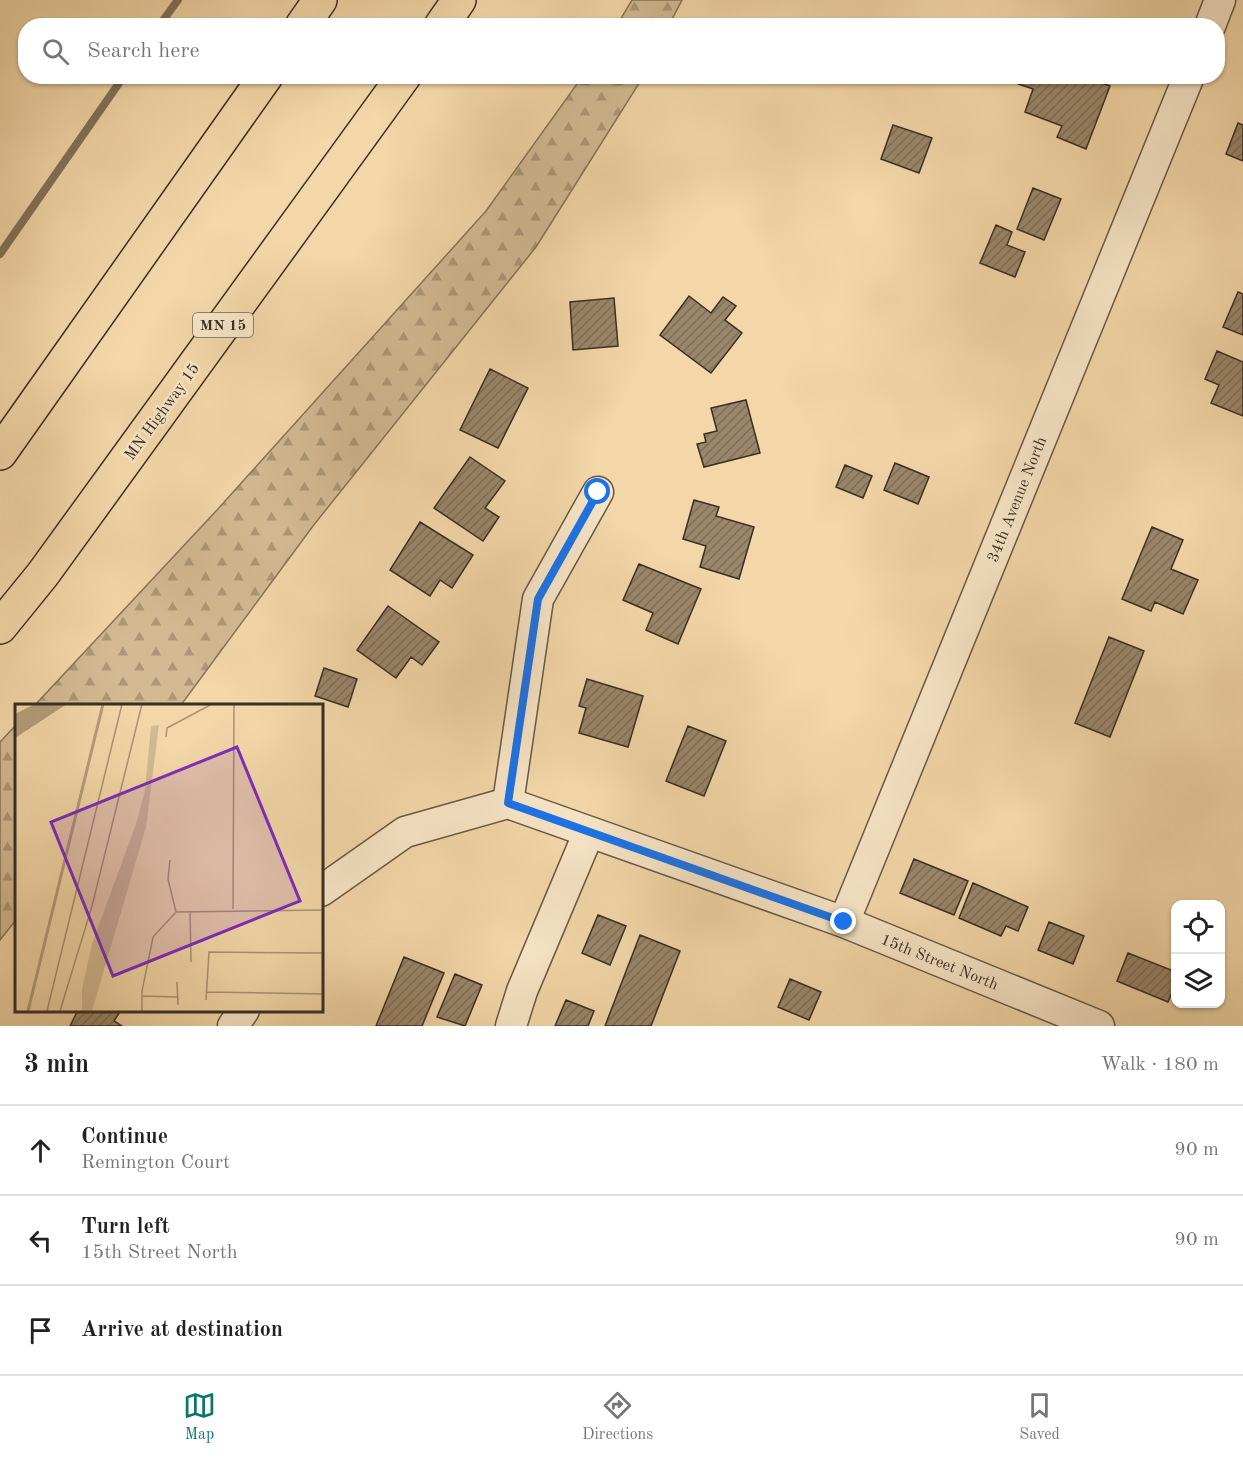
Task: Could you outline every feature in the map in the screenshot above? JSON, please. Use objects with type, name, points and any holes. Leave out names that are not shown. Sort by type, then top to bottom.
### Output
[{"type":"highway","points":[[308,18],[320,0]]},
{"type":"highway","points":[[447,18],[459,0]]},
{"type":"highway","points":[[0,453],[260,84]]},
{"type":"highway","name":"MN Highway 15","points":[[0,627],[43,574],[398,84]]},
{"type":"street","points":[[1213,18],[1220,0]]},
{"type":"street","name":"34th Avenue North","points":[[844,922],[1186,84]]},
{"type":"street","points":[[322,890],[405,832],[508,803],[538,599],[598,492]]},
{"type":"street","name":"15th Street North","points":[[508,803],[844,922],[1100,1026]]},
{"type":"street","points":[[511,1026],[522,991],[590,832]]},
{"type":"street","points":[[233,1026],[243,1011]]},
{"type":"green space","points":[[632,0],[682,0],[673,18],[621,18]]},
{"type":"green space","points":[[577,84],[639,84],[536,247],[313,526],[182,704],[36,704],[217,510],[486,211]]},
{"type":"green space","points":[[15,726],[15,921],[0,940],[0,742]]},
{"type":"building","points":[[1019,84],[1105,84],[1110,86],[1086,149],[1057,137],[1062,126],[1025,112],[1033,89]]},
{"type":"building","points":[[1238,123],[1243,125],[1243,161],[1226,154]]},
{"type":"building","points":[[893,125],[932,138],[919,173],[881,159]]},
{"type":"building","points":[[1033,188],[1061,199],[1044,240],[1017,229]]},
{"type":"building","points":[[996,225],[1012,232],[1007,245],[1025,252],[1015,277],[980,263]]},
{"type":"building","points":[[1238,292],[1243,294],[1243,335],[1223,327]]},
{"type":"building","points":[[689,296],[711,313],[723,297],[736,306],[725,320],[742,333],[711,373],[660,335]]},
{"type":"building","points":[[614,298],[618,346],[573,350],[570,302]]},
{"type":"building","points":[[1217,351],[1243,362],[1243,416],[1211,403],[1219,385],[1205,379]]},
{"type":"building","points":[[490,369],[528,388],[498,448],[460,430]]},
{"type":"building","points":[[746,400],[760,453],[704,467],[697,444],[706,442],[704,434],[717,431],[711,408]]},
{"type":"building","points":[[470,457],[505,481],[485,508],[499,517],[483,541],[434,508]]},
{"type":"building","points":[[895,463],[929,477],[918,504],[884,490]]},
{"type":"building","points":[[845,465],[872,476],[863,498],[836,487]]},
{"type":"building","points":[[694,500],[719,507],[716,516],[754,527],[739,579],[700,567],[706,546],[683,539]]},
{"type":"building","points":[[420,522],[473,555],[452,588],[440,580],[430,596],[390,570]]},
{"type":"building","points":[[1152,527],[1183,540],[1171,569],[1198,580],[1183,614],[1155,602],[1151,611],[1122,599]]},
{"type":"building","points":[[639,564],[701,589],[678,644],[646,630],[653,613],[623,600]]},
{"type":"building","points":[[388,606],[439,642],[422,665],[411,657],[396,678],[357,650]]},
{"type":"building","points":[[1109,637],[1144,651],[1110,737],[1075,723]]},
{"type":"building","points":[[324,668],[357,679],[348,707],[315,696]]},
{"type":"building","points":[[587,679],[643,696],[628,747],[579,733],[586,708],[579,706]]},
{"type":"building","points":[[688,726],[726,741],[704,796],[666,781]]},
{"type":"building","points":[[914,859],[968,881],[954,915],[900,893]]},
{"type":"building","points":[[973,883],[1028,907],[1018,931],[1006,926],[1001,936],[959,918]]},
{"type":"building","points":[[598,915],[626,926],[610,965],[582,953]]},
{"type":"building","points":[[1049,922],[1084,936],[1073,964],[1038,950]]},
{"type":"building","points":[[640,935],[680,951],[651,1026],[605,1026]]},
{"type":"building","points":[[1128,953],[1171,970],[1171,995],[1168,1002],[1117,981]]},
{"type":"building","points":[[404,957],[444,973],[422,1026],[376,1026]]},
{"type":"building","points":[[455,974],[482,985],[465,1026],[437,1017]]},
{"type":"building","points":[[790,979],[821,992],[809,1020],[778,1007]]},
{"type":"building","points":[[566,1000],[594,1011],[588,1026],[555,1026]]},
{"type":"building","points":[[78,1011],[120,1011],[114,1021],[122,1026],[70,1026]]},
{"type":"waterway","points":[[165,18],[178,0]]},
{"type":"waterway","points":[[0,254],[118,84]]},
{"type":"route","points":[[598,492],[538,599],[508,803],[844,922]]}]
